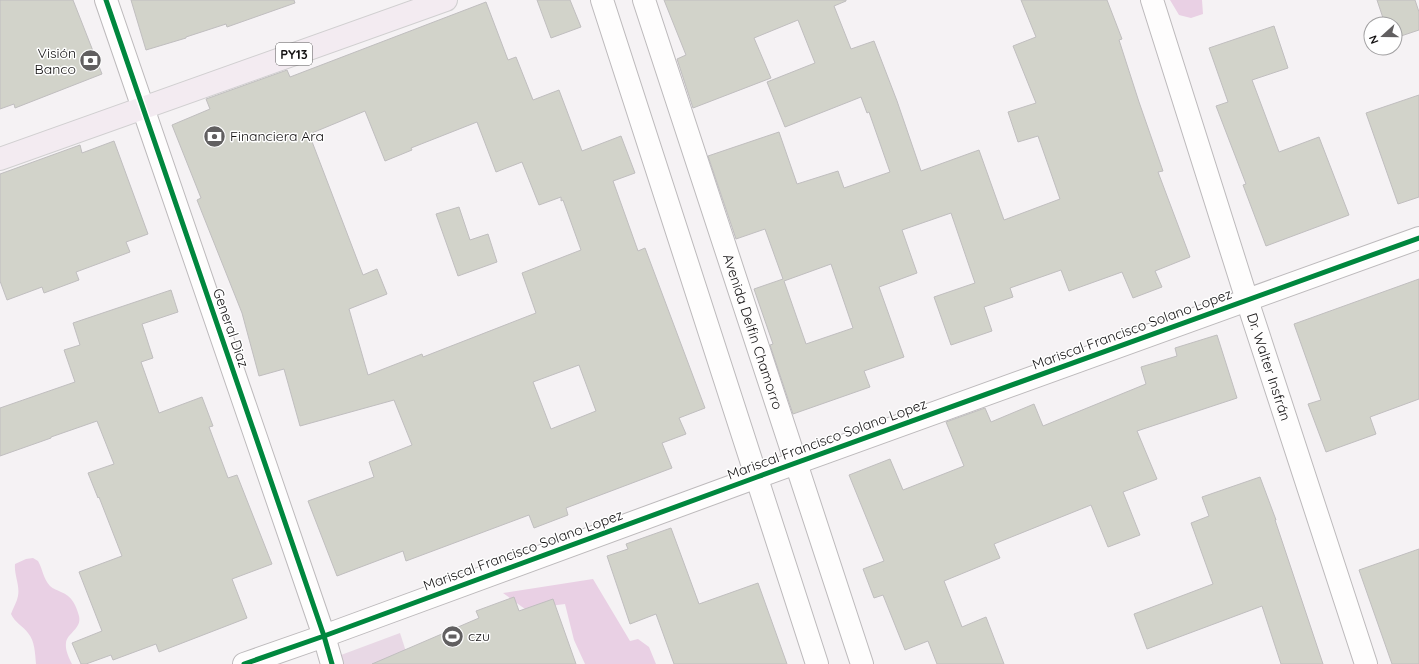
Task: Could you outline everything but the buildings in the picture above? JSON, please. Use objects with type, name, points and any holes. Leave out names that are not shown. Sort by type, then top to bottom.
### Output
[{"type":"highway","name":"PY13","points":[[0,159],[142,107],[446,0]]},
{"type":"street","name":"General Diaz","points":[[106,0],[324,636],[332,664]]},
{"type":"street","points":[[602,0],[818,664]]},
{"type":"street","name":"Avenida Delfin Chamorro","points":[[644,0],[862,664]]},
{"type":"street","name":"Dr. Walter Insfrán","points":[[1152,0],[1247,300],[1366,664]]},
{"type":"street","name":"Mariscal Francisco Solano Lopez","points":[[244,664],[1419,238]]},
{"type":"shaded area","points":[[1170,0],[1202,0],[1203,14],[1191,18],[1179,15]]},
{"type":"shaded area","points":[[33,558],[38,561],[50,586],[65,594],[73,601],[79,616],[78,624],[69,636],[66,643],[67,651],[72,664],[36,664],[34,648],[30,636],[11,614],[18,596],[15,564],[26,559]]},
{"type":"shaded area","points":[[593,579],[630,641],[638,639],[649,647],[656,664],[585,664],[574,640],[565,604],[525,609],[503,593]]},
{"type":"shaded area","points":[[400,633],[410,664],[344,664],[341,655]]},
{"type":"cycle path","points":[[106,0],[324,636],[332,664]]},
{"type":"cycle path","points":[[244,664],[1419,238]]},
{"type":"place","name":"Visión Banco","points":[[91,61]]},
{"type":"place","name":"Financiera Ara","points":[[214,136]]},
{"type":"place","name":"czu","points":[[452,636]]}]
